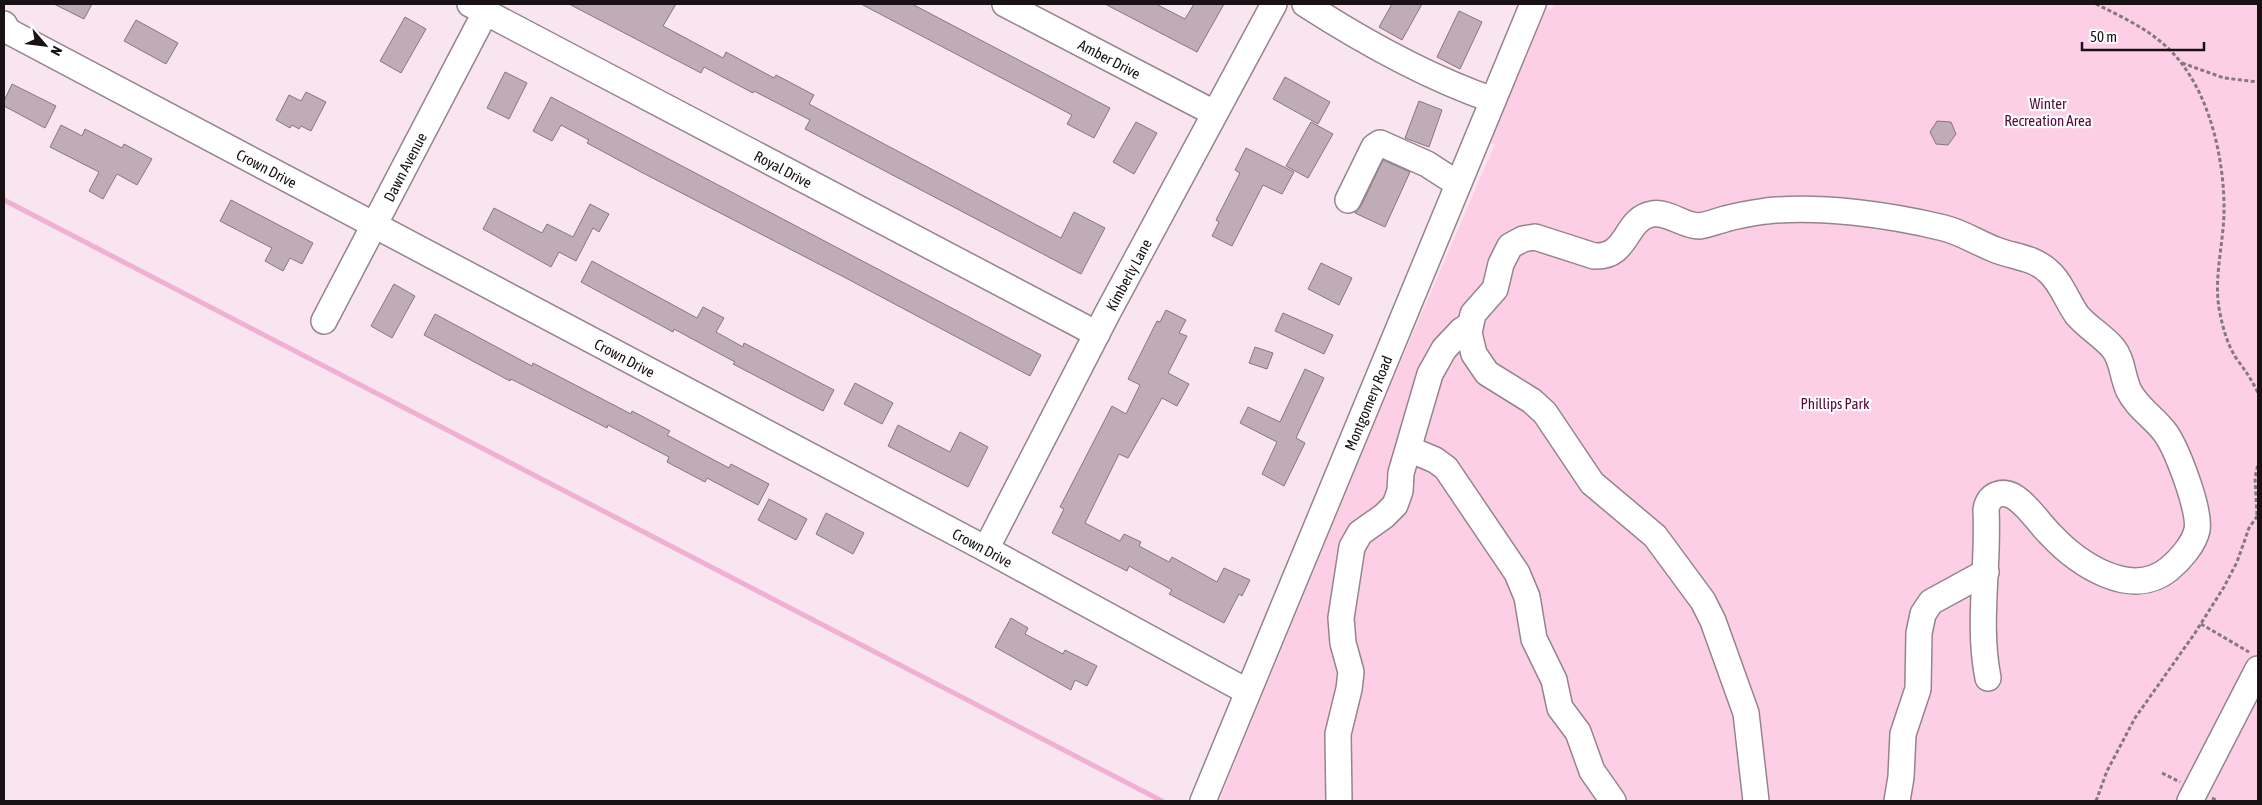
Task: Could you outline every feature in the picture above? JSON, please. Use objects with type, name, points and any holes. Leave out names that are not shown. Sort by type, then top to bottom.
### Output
[{"type":"street","name":"Amber Drive","points":[[1005,4],[1214,113]]},
{"type":"street","name":"Kimberly Lane","points":[[986,549],[1097,334],[1274,4]]},
{"type":"street","points":[[1305,4],[1344,29],[1431,76],[1493,100]]},
{"type":"street","name":"Montgomery Road","points":[[1203,801],[1533,4]]},
{"type":"street","name":"Dawn Avenue","points":[[324,321],[373,226],[478,8]]},
{"type":"street","name":"Royal Drive","points":[[478,8],[1097,334]]},
{"type":"street","name":"Crown Drive","points":[[4,24],[8,31],[986,549],[1248,692]]},
{"type":"street","points":[[1348,200],[1374,147],[1380,143],[1427,164],[1458,184]]},
{"type":"street","points":[[1756,801],[1746,714],[1709,611],[1655,536],[1592,483],[1546,413],[1527,398],[1494,379],[1481,367],[1471,347],[1470,325],[1476,309],[1494,289],[1504,257],[1510,246],[1516,242],[1528,237],[1536,237],[1594,256],[1608,256],[1620,246],[1641,219],[1653,214],[1664,215],[1698,226],[1737,216],[1788,209],[1849,213],[1955,231],[1995,250],[2034,261],[2055,278],[2085,324],[2113,348],[2133,398],[2170,440],[2197,514],[2197,532],[2184,553],[2164,573],[2147,581],[2122,580],[2096,569],[2066,549],[2051,536],[2016,498],[2001,494],[1995,495],[1987,502],[1983,644],[1988,678]]},
{"type":"street","points":[[1339,801],[1338,734],[1351,672],[1344,643],[1341,618],[1350,557],[1355,540],[1360,533],[1384,516],[1395,505],[1400,491],[1401,473],[1424,392],[1436,360],[1462,330],[1470,325]]},
{"type":"street","points":[[1408,449],[1435,460],[1446,468],[1517,573],[1527,597],[1534,639],[1554,680],[1560,708],[1578,732],[1592,771],[1613,801]]},
{"type":"street","points":[[1897,801],[1901,777],[1903,734],[1918,689],[1919,634],[1923,614],[1926,607],[1937,598],[1986,572]]},
{"type":"street","points":[[2190,801],[2254,661]]},
{"type":"path","points":[[2096,4],[2161,41],[2180,63],[2205,106],[2217,137],[2223,172],[2224,214],[2218,290],[2221,316],[2227,339],[2236,357],[2249,374],[2258,393]]},
{"type":"path","points":[[2180,63],[2224,78],[2258,82]]},
{"type":"path","points":[[2096,801],[2107,771],[2135,718],[2201,624],[2237,562],[2249,528],[2258,515],[2255,478],[2258,464]]},
{"type":"path","points":[[2201,624],[2254,661]]},
{"type":"green space","name":"Phillips Park","points":[[1538,4],[1551,10],[1554,4],[2258,4],[2258,801],[1219,801],[1385,398],[1495,144],[1483,141]]},
{"type":"building","points":[[54,4],[92,4],[84,19]]},
{"type":"building","points":[[569,4],[676,4],[663,26],[723,58],[726,52],[774,78],[776,75],[814,95],[809,104],[1061,238],[1074,212],[1105,228],[1081,274],[805,129],[810,120],[704,67],[701,73]]},
{"type":"building","points":[[861,4],[912,4],[1110,108],[1094,138],[1067,124],[1072,115]]},
{"type":"building","points":[[1105,4],[1156,4],[1185,19],[1194,4],[1224,4],[1197,52]]},
{"type":"building","points":[[1392,4],[1422,4],[1402,40],[1379,27]]},
{"type":"building","points":[[1459,11],[1482,22],[1460,69],[1437,57]]},
{"type":"building","points":[[405,17],[426,29],[401,73],[380,61]]},
{"type":"building","points":[[136,20],[178,43],[166,64],[124,41]]},
{"type":"building","points":[[505,72],[527,83],[509,119],[487,108]]},
{"type":"building","points":[[1285,77],[1330,102],[1318,124],[1273,99]]},
{"type":"building","points":[[12,84],[56,106],[45,128],[4,106],[4,101]]},
{"type":"building","points":[[306,92],[326,102],[311,131],[301,126],[299,129],[292,125],[290,128],[276,120],[289,95],[301,101]]},
{"type":"building","points":[[551,97],[1041,355],[1030,376],[641,172],[587,143],[589,140],[561,125],[552,141],[533,131]]},
{"type":"building","points":[[1419,101],[1442,110],[1429,147],[1405,138]]},
{"type":"building","points":[[1937,121],[1951,122],[1956,134],[1948,145],[1936,144],[1930,132]]},
{"type":"building","points":[[1136,122],[1157,133],[1134,174],[1113,162]]},
{"type":"building","points":[[1311,122],[1333,134],[1308,178],[1286,166]]},
{"type":"building","points":[[61,125],[82,136],[85,129],[122,148],[124,144],[152,159],[137,185],[117,174],[103,199],[89,191],[99,172],[50,147]]},
{"type":"building","points":[[1246,148],[1294,172],[1282,194],[1263,185],[1232,246],[1212,236],[1219,222],[1216,220],[1240,173],[1235,170]]},
{"type":"building","points":[[1383,160],[1410,172],[1385,227],[1355,213],[1361,206]]},
{"type":"building","points":[[231,200],[313,243],[302,264],[290,258],[283,271],[265,261],[272,248],[220,221]]},
{"type":"building","points":[[590,204],[609,214],[599,232],[593,228],[576,261],[559,252],[551,267],[483,229],[494,208],[542,233],[547,224],[573,237]]},
{"type":"building","points":[[592,261],[697,318],[703,307],[724,318],[716,332],[743,347],[744,343],[834,390],[823,411],[733,364],[735,362],[674,329],[673,332],[581,282]]},
{"type":"building","points":[[1321,263],[1352,278],[1339,305],[1308,289]]},
{"type":"building","points":[[394,284],[415,296],[392,338],[371,326]]},
{"type":"building","points":[[1166,310],[1186,320],[1179,333],[1187,336],[1168,373],[1189,384],[1177,406],[1162,398],[1128,458],[1119,454],[1085,523],[1120,541],[1124,534],[1141,542],[1139,546],[1169,562],[1172,557],[1217,582],[1224,568],[1250,580],[1242,596],[1239,594],[1224,623],[1169,594],[1172,590],[1129,566],[1127,571],[1052,533],[1064,509],[1060,507],[1112,406],[1126,414],[1140,385],[1128,379],[1157,321],[1160,322]]},
{"type":"building","points":[[1283,313],[1333,335],[1324,354],[1275,331]]},
{"type":"building","points":[[435,314],[532,366],[533,363],[631,414],[632,411],[670,431],[667,435],[729,468],[731,464],[769,484],[758,505],[707,478],[705,482],[667,462],[669,457],[608,425],[607,428],[511,379],[510,381],[424,335]]},
{"type":"building","points":[[1255,347],[1273,353],[1267,369],[1249,363]]},
{"type":"building","points":[[1305,369],[1324,378],[1296,438],[1305,443],[1284,486],[1262,474],[1277,442],[1240,423],[1248,407],[1280,422]]},
{"type":"building","points":[[855,383],[893,403],[882,424],[844,404]]},
{"type":"building","points":[[898,425],[950,452],[960,432],[988,447],[968,487],[888,446]]},
{"type":"building","points":[[769,499],[807,519],[796,540],[758,520]]},
{"type":"building","points":[[826,513],[864,533],[853,554],[816,534]]},
{"type":"building","points":[[1011,618],[1028,628],[1025,634],[1063,654],[1065,650],[1097,666],[1087,686],[1075,680],[1071,690],[995,647]]},
{"type":"waterway","points":[[4,200],[1162,801]]},
{"type":"park label","name":"Winter Recreation Area","points":[[2048,112]]}]
